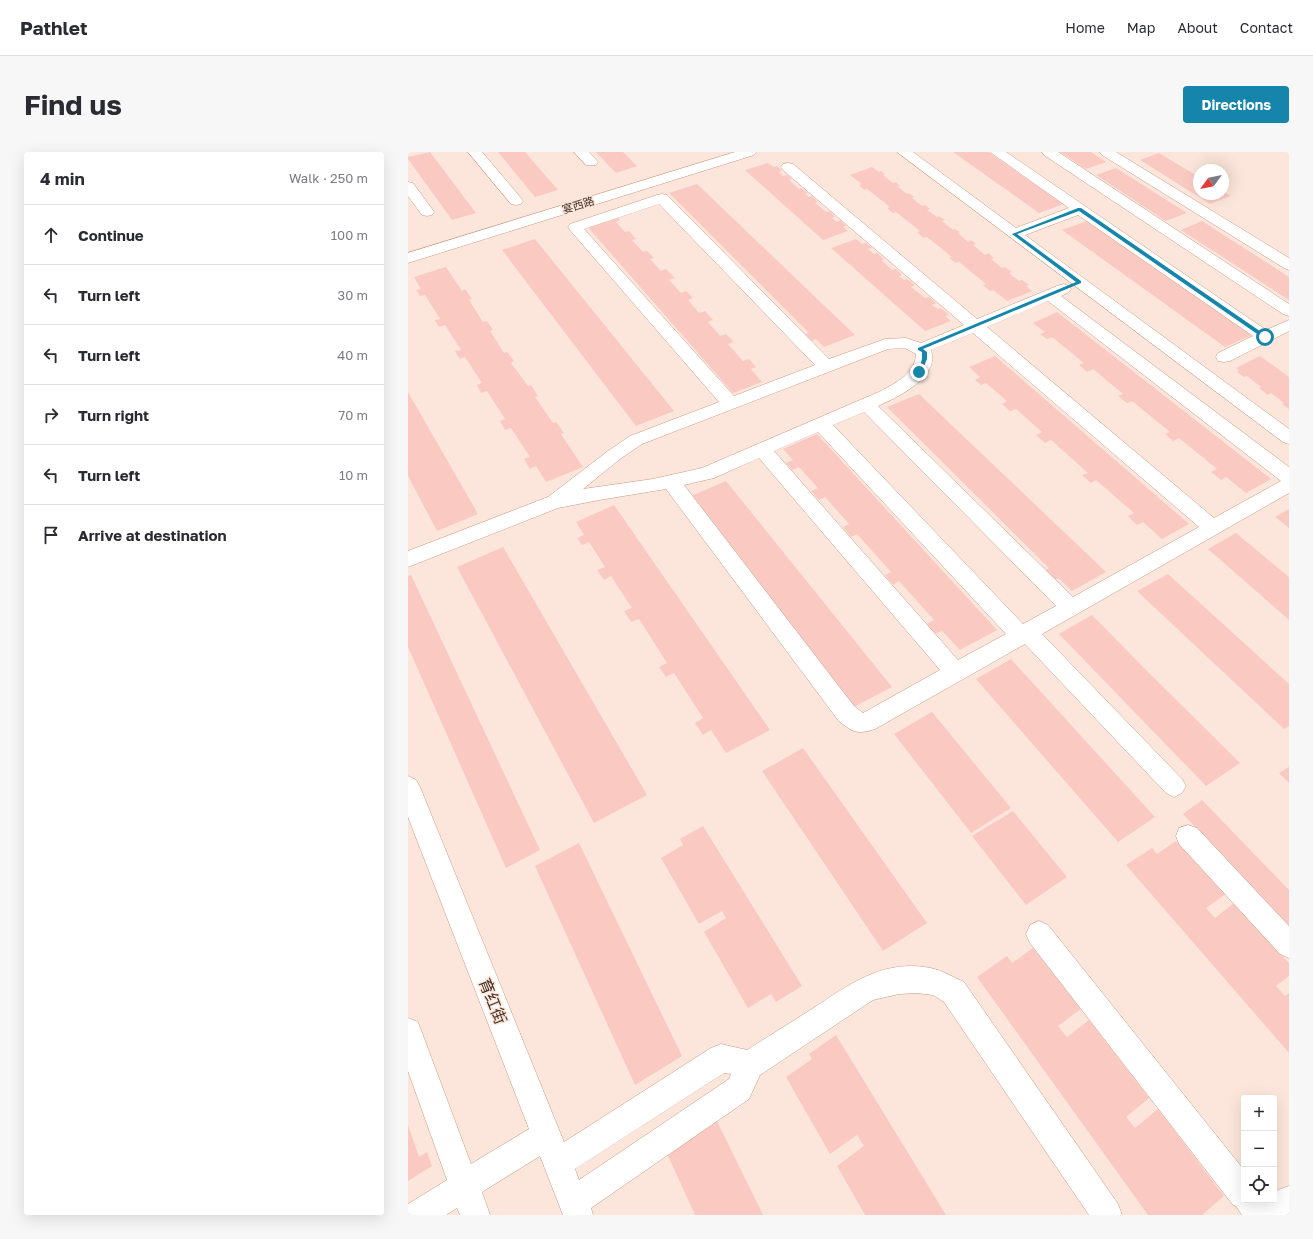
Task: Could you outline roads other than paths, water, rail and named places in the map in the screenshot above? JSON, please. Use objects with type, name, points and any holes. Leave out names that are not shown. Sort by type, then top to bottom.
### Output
[{"type":"street","points":[[475,152],[516,201]]},
{"type":"street","points":[[581,152],[591,162]]},
{"type":"street","name":"宴西路","points":[[408,258],[749,152]]},
{"type":"street","points":[[904,152],[1289,438]]},
{"type":"street","points":[[997,152],[1077,193],[1166,230],[1289,310]]},
{"type":"street","points":[[1049,152],[1077,193],[1113,232],[1265,337]]},
{"type":"street","points":[[1107,152],[1289,265]]},
{"type":"street","points":[[788,167],[1213,528]]},
{"type":"street","points":[[408,186],[427,212]]},
{"type":"street","points":[[1014,234],[1077,193]]},
{"type":"street","points":[[730,403],[575,226],[662,198],[826,366]]},
{"type":"street","points":[[1113,232],[1166,230]]},
{"type":"street","points":[[920,349],[1079,282]]},
{"type":"street","points":[[1050,295],[1289,477]]},
{"type":"street","points":[[1224,357],[1289,325]]},
{"type":"street","points":[[408,559],[555,502],[599,493],[653,486],[708,473],[887,395],[910,381],[919,372],[925,359],[924,352],[914,344],[902,342],[885,344],[636,440],[614,455],[555,502]]},
{"type":"street","points":[[866,404],[1071,608]]},
{"type":"street","points":[[821,424],[1024,634],[1174,786]]},
{"type":"street","points":[[762,450],[955,672]]},
{"type":"street","points":[[671,482],[846,713],[858,723],[867,722],[1289,485]]},
{"type":"street","name":"育红街","points":[[408,787],[575,1209]]},
{"type":"street","points":[[1188,836],[1289,945]]},
{"type":"street","points":[[1039,934],[1241,1190]]},
{"type":"street","points":[[575,1209],[739,1089],[750,1065],[866,990],[886,982],[900,980],[935,982],[954,992],[1107,1215]]},
{"type":"street","points":[[408,1032],[475,1215]]},
{"type":"street","points":[[557,1163],[721,1058],[750,1065]]},
{"type":"street","points":[[418,1215],[546,1135]]},
{"type":"street","points":[[1256,1203],[1275,1212]]}]
